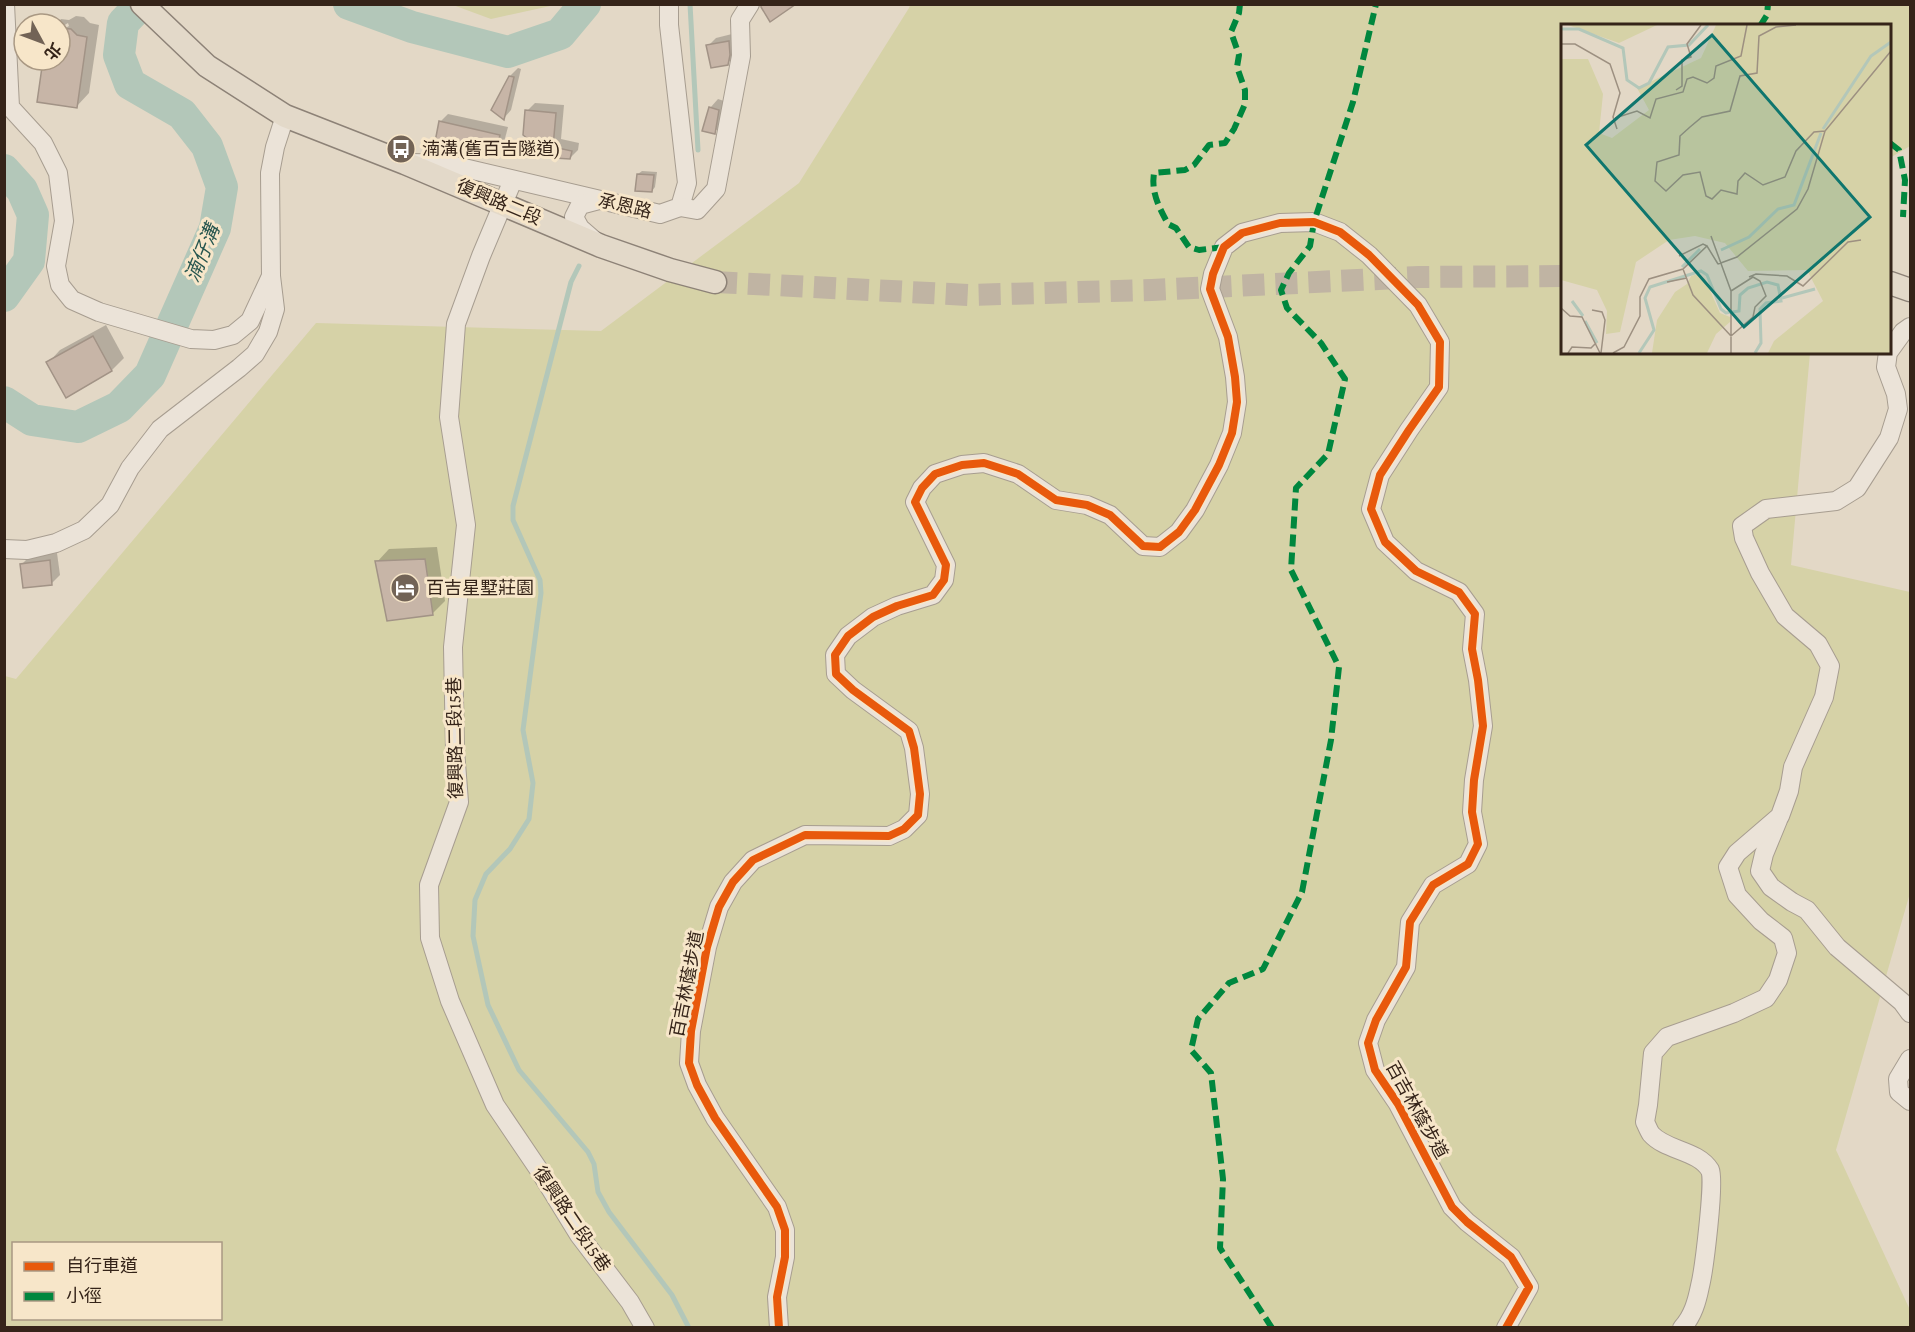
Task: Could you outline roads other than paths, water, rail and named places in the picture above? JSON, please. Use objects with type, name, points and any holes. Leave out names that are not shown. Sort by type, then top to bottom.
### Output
[{"type":"main road","name":"復興路二段","points":[[142,4],[207,66],[285,116],[405,162],[601,246],[670,270],[715,282]]},
{"type":"main road","points":[[1891,283],[1911,290]]},
{"type":"street","points":[[6,4],[10,107],[43,143],[58,173],[64,221],[56,266],[60,285],[72,300],[99,312],[191,339],[214,340],[233,335],[250,321],[271,276]]},
{"type":"street","name":"承恩路","points":[[405,162],[447,164],[660,214],[680,207],[687,183],[669,26],[669,4]]},
{"type":"street","points":[[680,207],[697,210],[716,189],[741,56],[740,20],[750,4]]},
{"type":"street","points":[[4,549],[27,550],[57,543],[84,530],[110,505],[130,468],[160,429],[255,354],[268,332],[275,309],[271,276],[270,173],[285,116]]},
{"type":"street","name":"復興路二段15巷","points":[[513,180],[456,324],[449,417],[466,525],[453,647],[455,750],[459,802],[429,885],[430,938],[450,1001],[495,1105],[579,1235],[630,1302],[645,1328]]},
{"type":"street","points":[[599,200],[580,205],[574,217],[580,228],[601,246]]},
{"type":"street","name":"百吉林蔭步道","points":[[779,1328],[777,1297],[785,1257],[785,1230],[777,1207],[715,1118],[697,1085],[689,1063],[691,1031],[707,947],[719,907],[733,882],[753,860],[805,835],[889,836],[904,829],[918,815],[920,794],[914,748],[909,731],[853,690],[836,674],[835,655],[848,636],[873,617],[897,606],[933,595],[944,580],[946,565],[915,502],[922,488],[934,474],[962,465],[984,463],[1018,474],[1056,500],[1087,505],[1110,516],[1143,546],[1160,547],[1179,532],[1195,510],[1219,465],[1232,433],[1237,402],[1228,337],[1210,289],[1213,274],[1224,247],[1242,233],[1280,223],[1314,222],[1340,232],[1369,255],[1418,304],[1440,342],[1439,387],[1380,475],[1371,509],[1385,542],[1416,571],[1459,592],[1475,614],[1472,649],[1483,726],[1474,780],[1472,812],[1478,844],[1468,864],[1433,885],[1410,922],[1406,967],[1376,1020],[1368,1043],[1375,1070],[1398,1104],[1452,1208],[1511,1257],[1529,1287],[1506,1328]]},
{"type":"street","points":[[1891,348],[1903,332],[1911,327]]},
{"type":"street","points":[[1888,354],[1886,368],[1896,394],[1898,409],[1889,438],[1857,488],[1836,501],[1766,509],[1742,526],[1744,538],[1760,573],[1785,616],[1818,644],[1830,666],[1824,697],[1794,767],[1789,791],[1764,854],[1760,871],[1771,887],[1807,910],[1837,947],[1902,1002],[1911,1013]]},
{"type":"street","points":[[1682,1328],[1690,1319],[1701,1285],[1711,1193],[1711,1172],[1698,1158],[1683,1153],[1652,1135],[1645,1122],[1653,1053],[1667,1037],[1734,1013],[1766,998],[1778,980],[1787,953],[1783,938],[1761,921],[1737,895],[1728,867],[1737,853],[1780,816]]},
{"type":"street","points":[[1911,1059],[1898,1079],[1899,1092],[1911,1101]]},
{"type":"waterway","name":"湳仔溝","points":[[4,402],[32,420],[78,427],[119,407],[150,375],[215,228],[222,187],[207,146],[182,114],[130,84],[119,55],[123,23],[141,4]]},
{"type":"waterway","name":"湳仔溝","points":[[349,4],[412,27],[508,52],[560,34],[585,4]]},
{"type":"waterway","points":[[690,4],[698,150]]},
{"type":"waterway","name":"湳仔溝","points":[[4,170],[22,190],[33,215],[29,261],[4,296]]},
{"type":"waterway","points":[[579,266],[571,282],[513,506],[513,520],[540,580],[541,593],[523,730],[533,783],[529,819],[510,849],[486,874],[475,900],[473,936],[488,1005],[519,1070],[588,1152],[594,1164],[598,1192],[609,1212],[672,1295],[689,1328]]},
{"type":"tunnel","points":[[715,282],[968,295],[1152,290],[1419,277],[1561,276]]},
{"type":"place","name":"湳溝(舊百吉隧道)","points":[[401,149]]},
{"type":"place","name":"百吉星墅莊園","points":[[405,588]]}]
